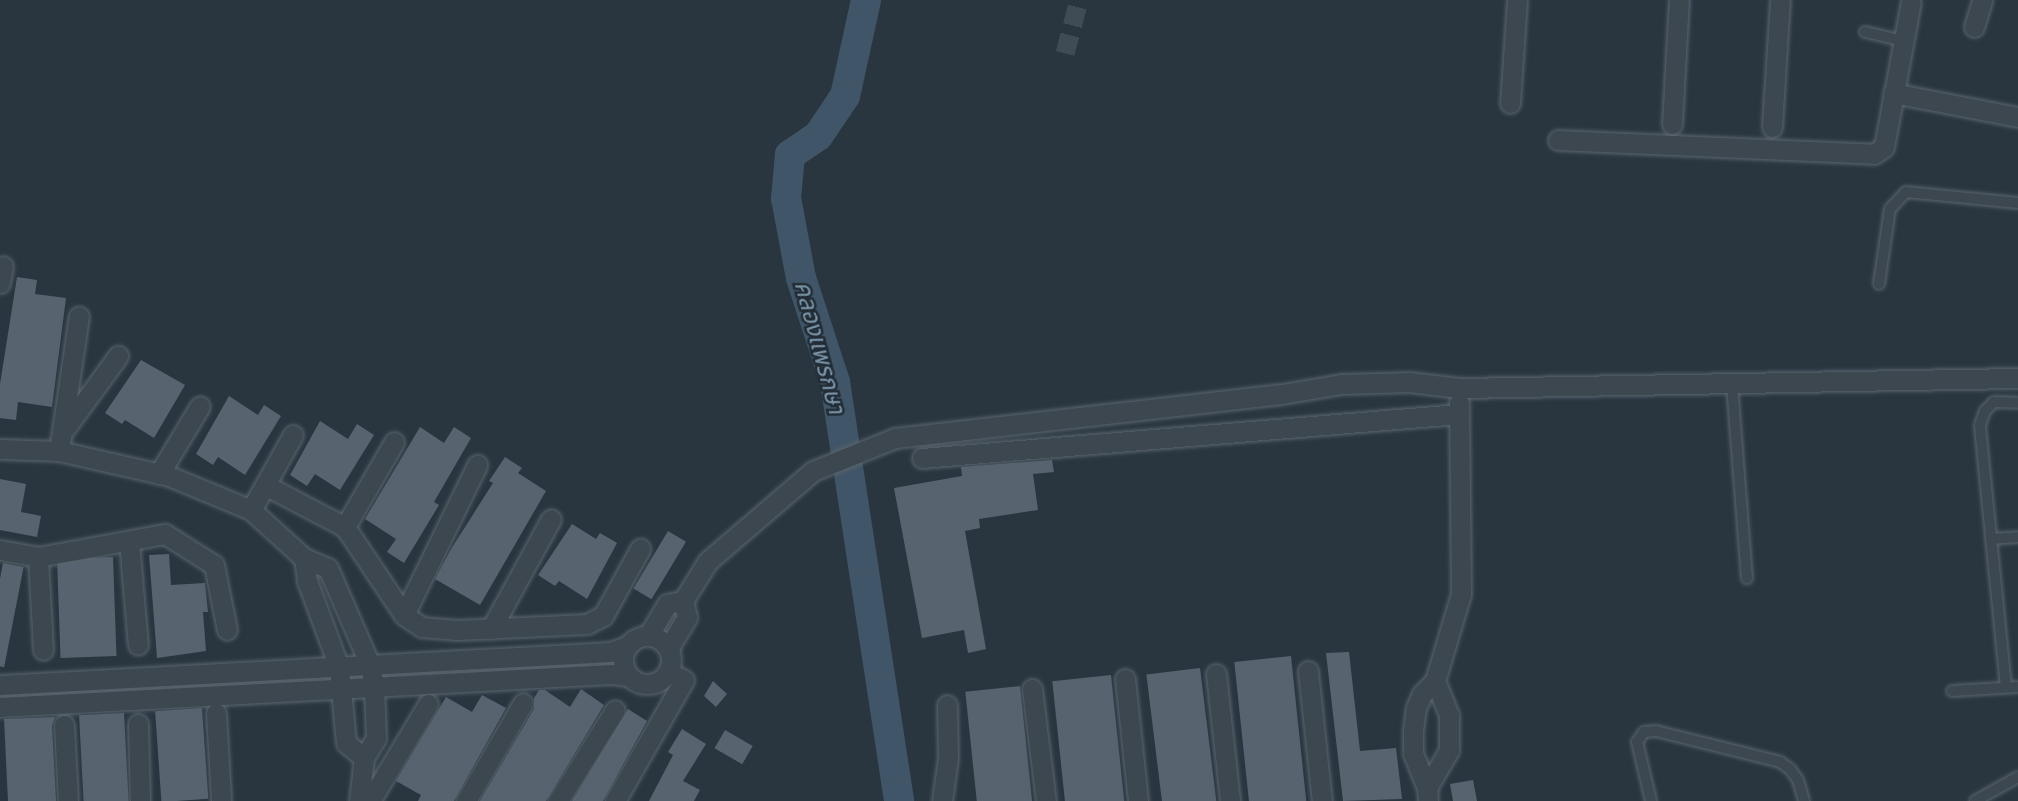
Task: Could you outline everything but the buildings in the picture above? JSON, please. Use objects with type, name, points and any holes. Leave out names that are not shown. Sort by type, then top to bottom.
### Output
[{"type":"street","points":[[1510,103],[1517,0]]},
{"type":"street","points":[[1672,124],[1679,0]]},
{"type":"street","points":[[1772,127],[1780,0]]},
{"type":"street","points":[[1974,27],[1982,0]]},
{"type":"street","points":[[1559,140],[1870,155],[1884,147],[1911,2]]},
{"type":"street","points":[[1893,93],[2018,117]]},
{"type":"street","points":[[60,442],[79,316]]},
{"type":"street","points":[[60,442],[118,355]]},
{"type":"street","points":[[648,636],[667,604],[683,601],[709,561],[813,471],[895,438],[1282,394],[1341,384],[1409,382],[1460,388],[2018,377]]},
{"type":"street","points":[[1428,795],[1413,753],[1413,731],[1416,708],[1422,694],[1435,681],[1461,594],[1458,414],[1460,388]]},
{"type":"street","points":[[159,474],[200,406]]},
{"type":"street","points":[[922,458],[1458,414]]},
{"type":"street","points":[[251,510],[293,435]]},
{"type":"street","points":[[0,449],[60,442],[159,474],[251,510],[304,558],[328,568],[370,665],[374,686],[376,737],[364,758],[359,801]]},
{"type":"street","points":[[345,527],[394,442]]},
{"type":"street","points":[[404,615],[477,465]]},
{"type":"street","points":[[265,485],[345,527],[404,615],[422,627],[491,629],[587,624],[603,616],[640,549]]},
{"type":"street","points":[[491,629],[551,519]]},
{"type":"street","points":[[0,551],[38,557],[165,534],[214,565],[227,631]]},
{"type":"street","points":[[129,541],[138,645]]},
{"type":"street","points":[[38,557],[43,650]]},
{"type":"street","points":[[304,558],[307,581],[339,667],[346,743],[364,758]]},
{"type":"street","points":[[627,646],[622,661],[628,676],[635,682],[657,682],[668,671],[668,649],[687,617],[683,601]]},
{"type":"street","points":[[628,676],[612,674],[4,707],[3,685],[610,652],[627,646],[640,636],[656,638],[668,649]]},
{"type":"street","points":[[615,801],[684,680],[668,671]]},
{"type":"street","points":[[1308,671],[1322,801]]},
{"type":"street","points":[[1216,674],[1230,801]]},
{"type":"street","points":[[1125,679],[1138,801]]},
{"type":"street","points":[[1428,795],[1449,750],[1449,715],[1435,681]]},
{"type":"street","points":[[1032,689],[1046,801]]},
{"type":"street","points":[[466,801],[523,703]]},
{"type":"street","points":[[370,801],[428,704]]},
{"type":"street","points":[[942,801],[948,758],[947,705]]},
{"type":"street","points":[[558,801],[615,710]]},
{"type":"street","points":[[216,713],[220,801]]},
{"type":"street","points":[[138,724],[140,801]]},
{"type":"street","points":[[64,725],[68,801]]},
{"type":"lane","points":[[1865,32],[1903,41]]},
{"type":"lane","points":[[1879,284],[1890,209],[1906,192],[2018,203]]},
{"type":"lane","points":[[1732,384],[1747,578]]},
{"type":"lane","points":[[2006,687],[1980,425],[1985,411],[1994,402],[2018,403]]},
{"type":"lane","points":[[1991,539],[2018,537]]},
{"type":"lane","points":[[1952,691],[2018,687]]},
{"type":"lane","points":[[1651,801],[1637,742],[1644,732],[1656,731],[1780,762],[1790,769],[1804,801]]},
{"type":"lane","points":[[1975,801],[2018,777]]},
{"type":"waterway","name":"คลองแพรกษา","points":[[866,0],[845,96],[818,136],[790,155],[786,198],[801,278],[835,382],[899,801]]},
{"type":"tunnel","points":[[1065,53],[1079,0]]}]
